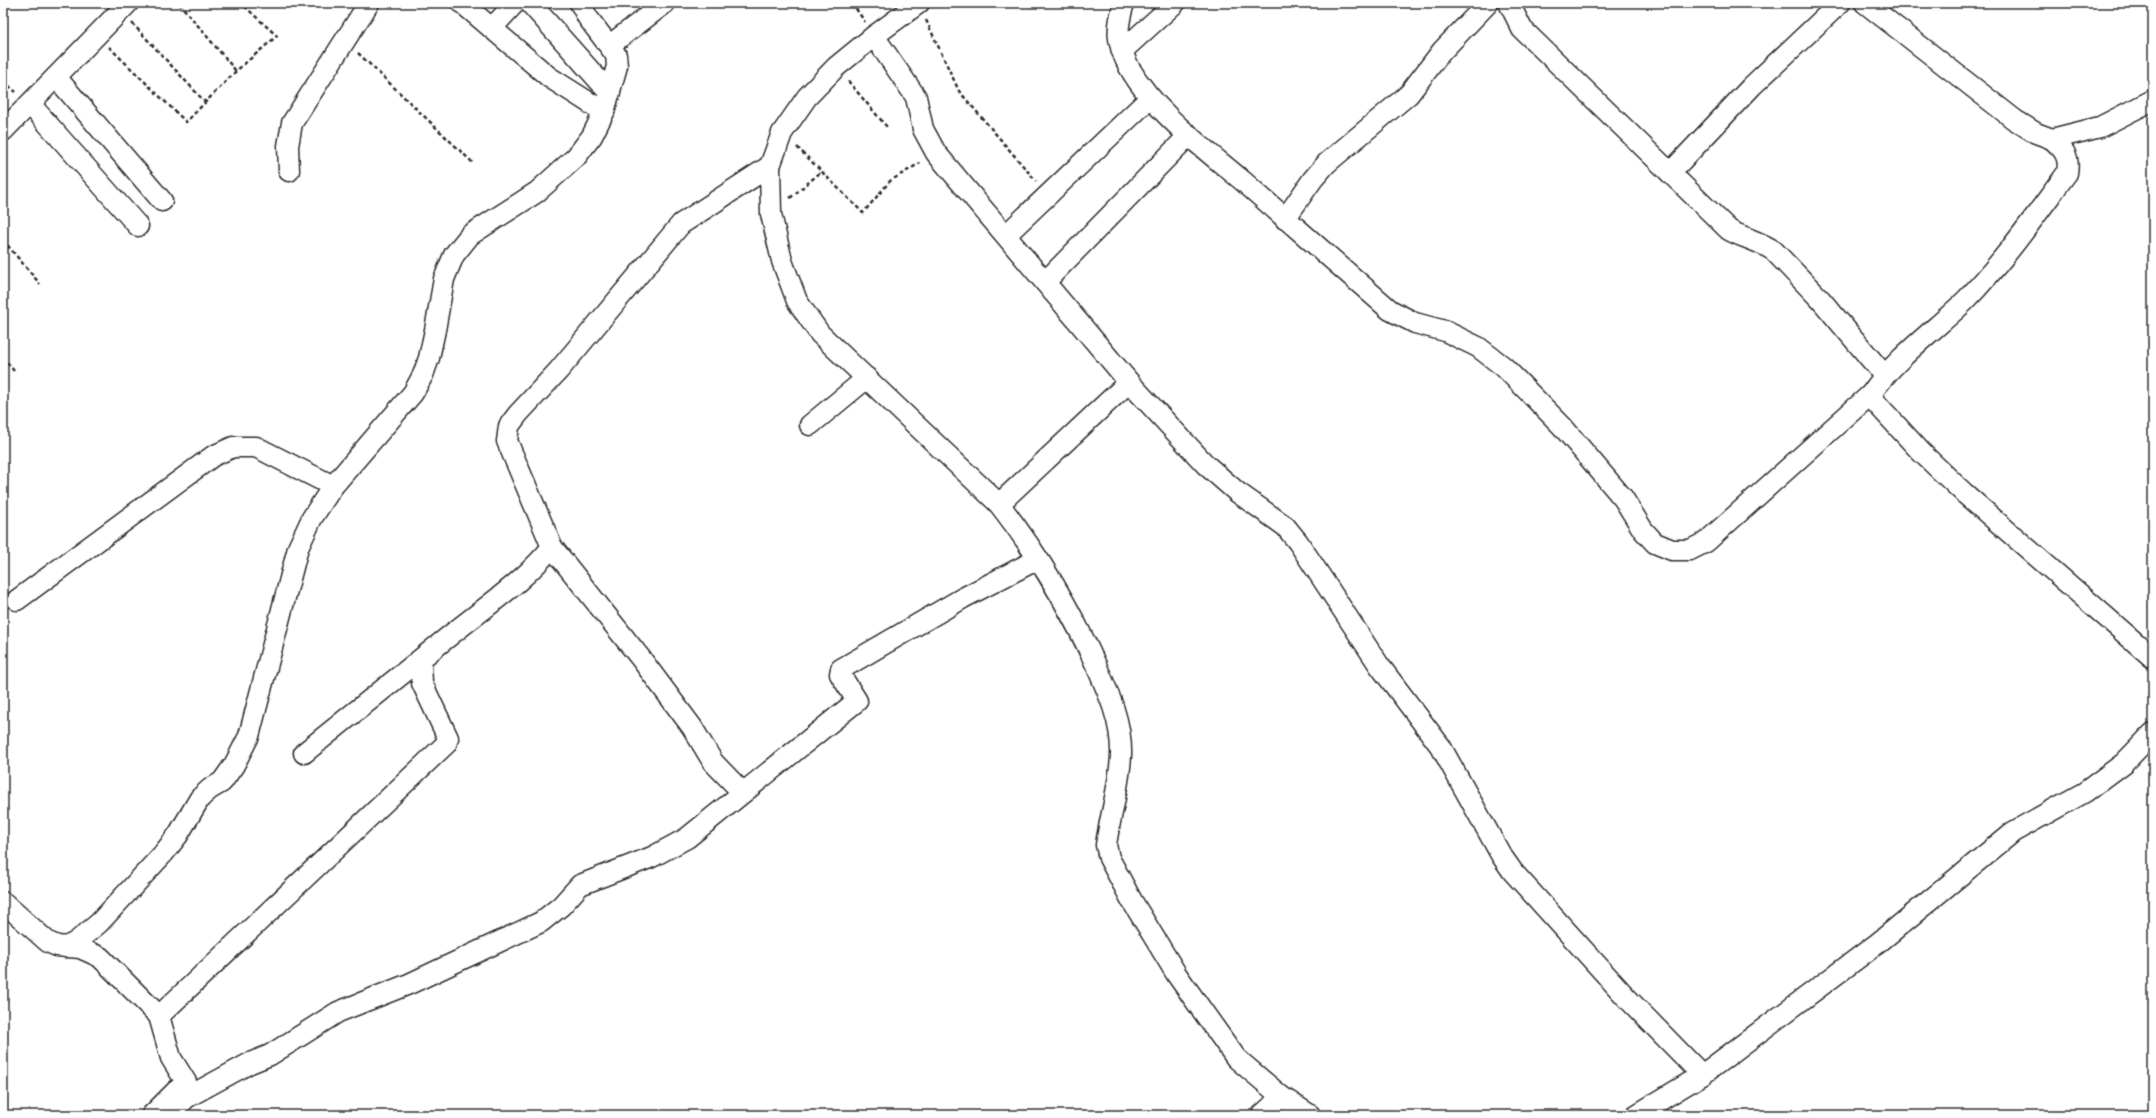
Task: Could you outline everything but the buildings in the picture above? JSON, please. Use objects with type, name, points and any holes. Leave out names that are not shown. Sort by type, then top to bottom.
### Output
[{"type":"street","points":[[289,171],[288,146],[292,123],[344,40],[370,3]]},
{"type":"street","points":[[462,3],[548,77],[604,112]]},
{"type":"street","points":[[492,28],[515,3]]},
{"type":"street","points":[[530,3],[610,92]]},
{"type":"street","points":[[66,947],[76,942],[100,924],[175,840],[200,798],[210,789],[222,782],[234,765],[249,736],[298,548],[312,518],[333,486],[412,393],[423,375],[434,337],[444,278],[454,255],[470,235],[537,192],[576,157],[592,136],[604,112],[618,66],[616,55],[610,45],[588,18],[580,3]]},
{"type":"street","points":[[610,45],[666,3]]},
{"type":"street","points":[[919,3],[874,36],[836,67],[807,97],[782,133],[770,166],[771,214],[782,261],[797,301],[820,334],[1000,504],[1021,532],[1038,559],[1078,626],[1106,688],[1118,720],[1121,755],[1106,845],[1109,858],[1129,896],[1177,975],[1236,1058],[1282,1097],[1310,1115]]},
{"type":"street","points":[[1124,3],[1117,29],[1122,51],[1132,72],[1150,98],[1189,135],[1390,310],[1415,323],[1445,331],[1478,347],[1504,367],[1567,432],[1623,498],[1643,530],[1655,543],[1672,550],[1690,550],[1706,542],[1871,394],[1884,374],[1966,300],[2004,258],[2067,173],[2069,162],[2065,152],[2052,139],[2036,133],[2015,120],[1865,3]]},
{"type":"street","points":[[1122,51],[1174,3]]},
{"type":"street","points":[[1285,218],[1313,179],[1327,163],[1341,149],[1390,112],[1408,94],[1442,51],[1488,3]]},
{"type":"street","points":[[1509,3],[1522,29],[1729,230],[1738,236],[1766,245],[1774,251],[1821,300],[1884,374]]},
{"type":"street","points":[[1670,173],[1752,86],[1840,3]]},
{"type":"street","points":[[3,131],[124,7]]},
{"type":"street","points":[[874,36],[916,98],[923,129],[936,154],[1130,382],[1205,464],[1237,492],[1285,526],[1298,542],[1379,665],[1441,747],[1501,856],[1513,872],[1626,997],[1702,1075]]},
{"type":"street","points":[[56,77],[162,201]]},
{"type":"street","points":[[1006,235],[1150,98]]},
{"type":"street","points":[[2052,139],[2100,127],[2153,100]]},
{"type":"street","points":[[30,104],[138,226]]},
{"type":"street","points":[[1045,282],[1189,135]]},
{"type":"street","points":[[742,792],[713,762],[692,727],[642,660],[552,547],[507,441],[509,426],[518,414],[564,364],[681,224],[770,166]]},
{"type":"street","points":[[810,425],[867,378]]},
{"type":"street","points":[[1000,504],[1130,382]]},
{"type":"street","points":[[1871,394],[1882,410],[1921,452],[1964,493],[2153,658]]},
{"type":"street","points":[[17,600],[213,456],[233,447],[256,447],[333,486]]},
{"type":"street","points":[[304,753],[421,661],[532,570],[552,547]]},
{"type":"street","points":[[152,1115],[186,1090],[270,1055],[343,1009],[409,984],[541,922],[561,906],[580,885],[666,850],[701,828],[742,792],[857,701],[840,674],[841,669],[963,598],[1038,559]]},
{"type":"street","points":[[159,1016],[446,744],[448,738],[422,683],[421,661]]},
{"type":"street","points":[[1636,1115],[1702,1075],[1878,943],[2013,832],[2085,792],[2124,763],[2153,733]]},
{"type":"street","points":[[3,902],[48,942],[66,947],[80,948],[100,957],[159,1016],[171,1058],[186,1090]]},
{"type":"street","points":[[171,1115],[186,1090]]},
{"type":"street","points":[[1262,1115],[1282,1097]]},
{"type":"path","points":[[180,3],[236,71]]},
{"type":"path","points":[[96,36],[186,122],[236,71],[277,36],[241,3]]},
{"type":"path","points":[[919,3],[959,91],[1048,194]]},
{"type":"path","points":[[124,7],[205,102]]},
{"type":"path","points":[[344,40],[473,163]]},
{"type":"path","points":[[836,67],[888,127]]},
{"type":"path","points":[[782,133],[863,213],[890,181],[936,154]]},
{"type":"path","points":[[771,214],[822,171]]},
{"type":"path","points":[[3,240],[40,284]]},
{"type":"path","points":[[3,357],[14,371]]}]
